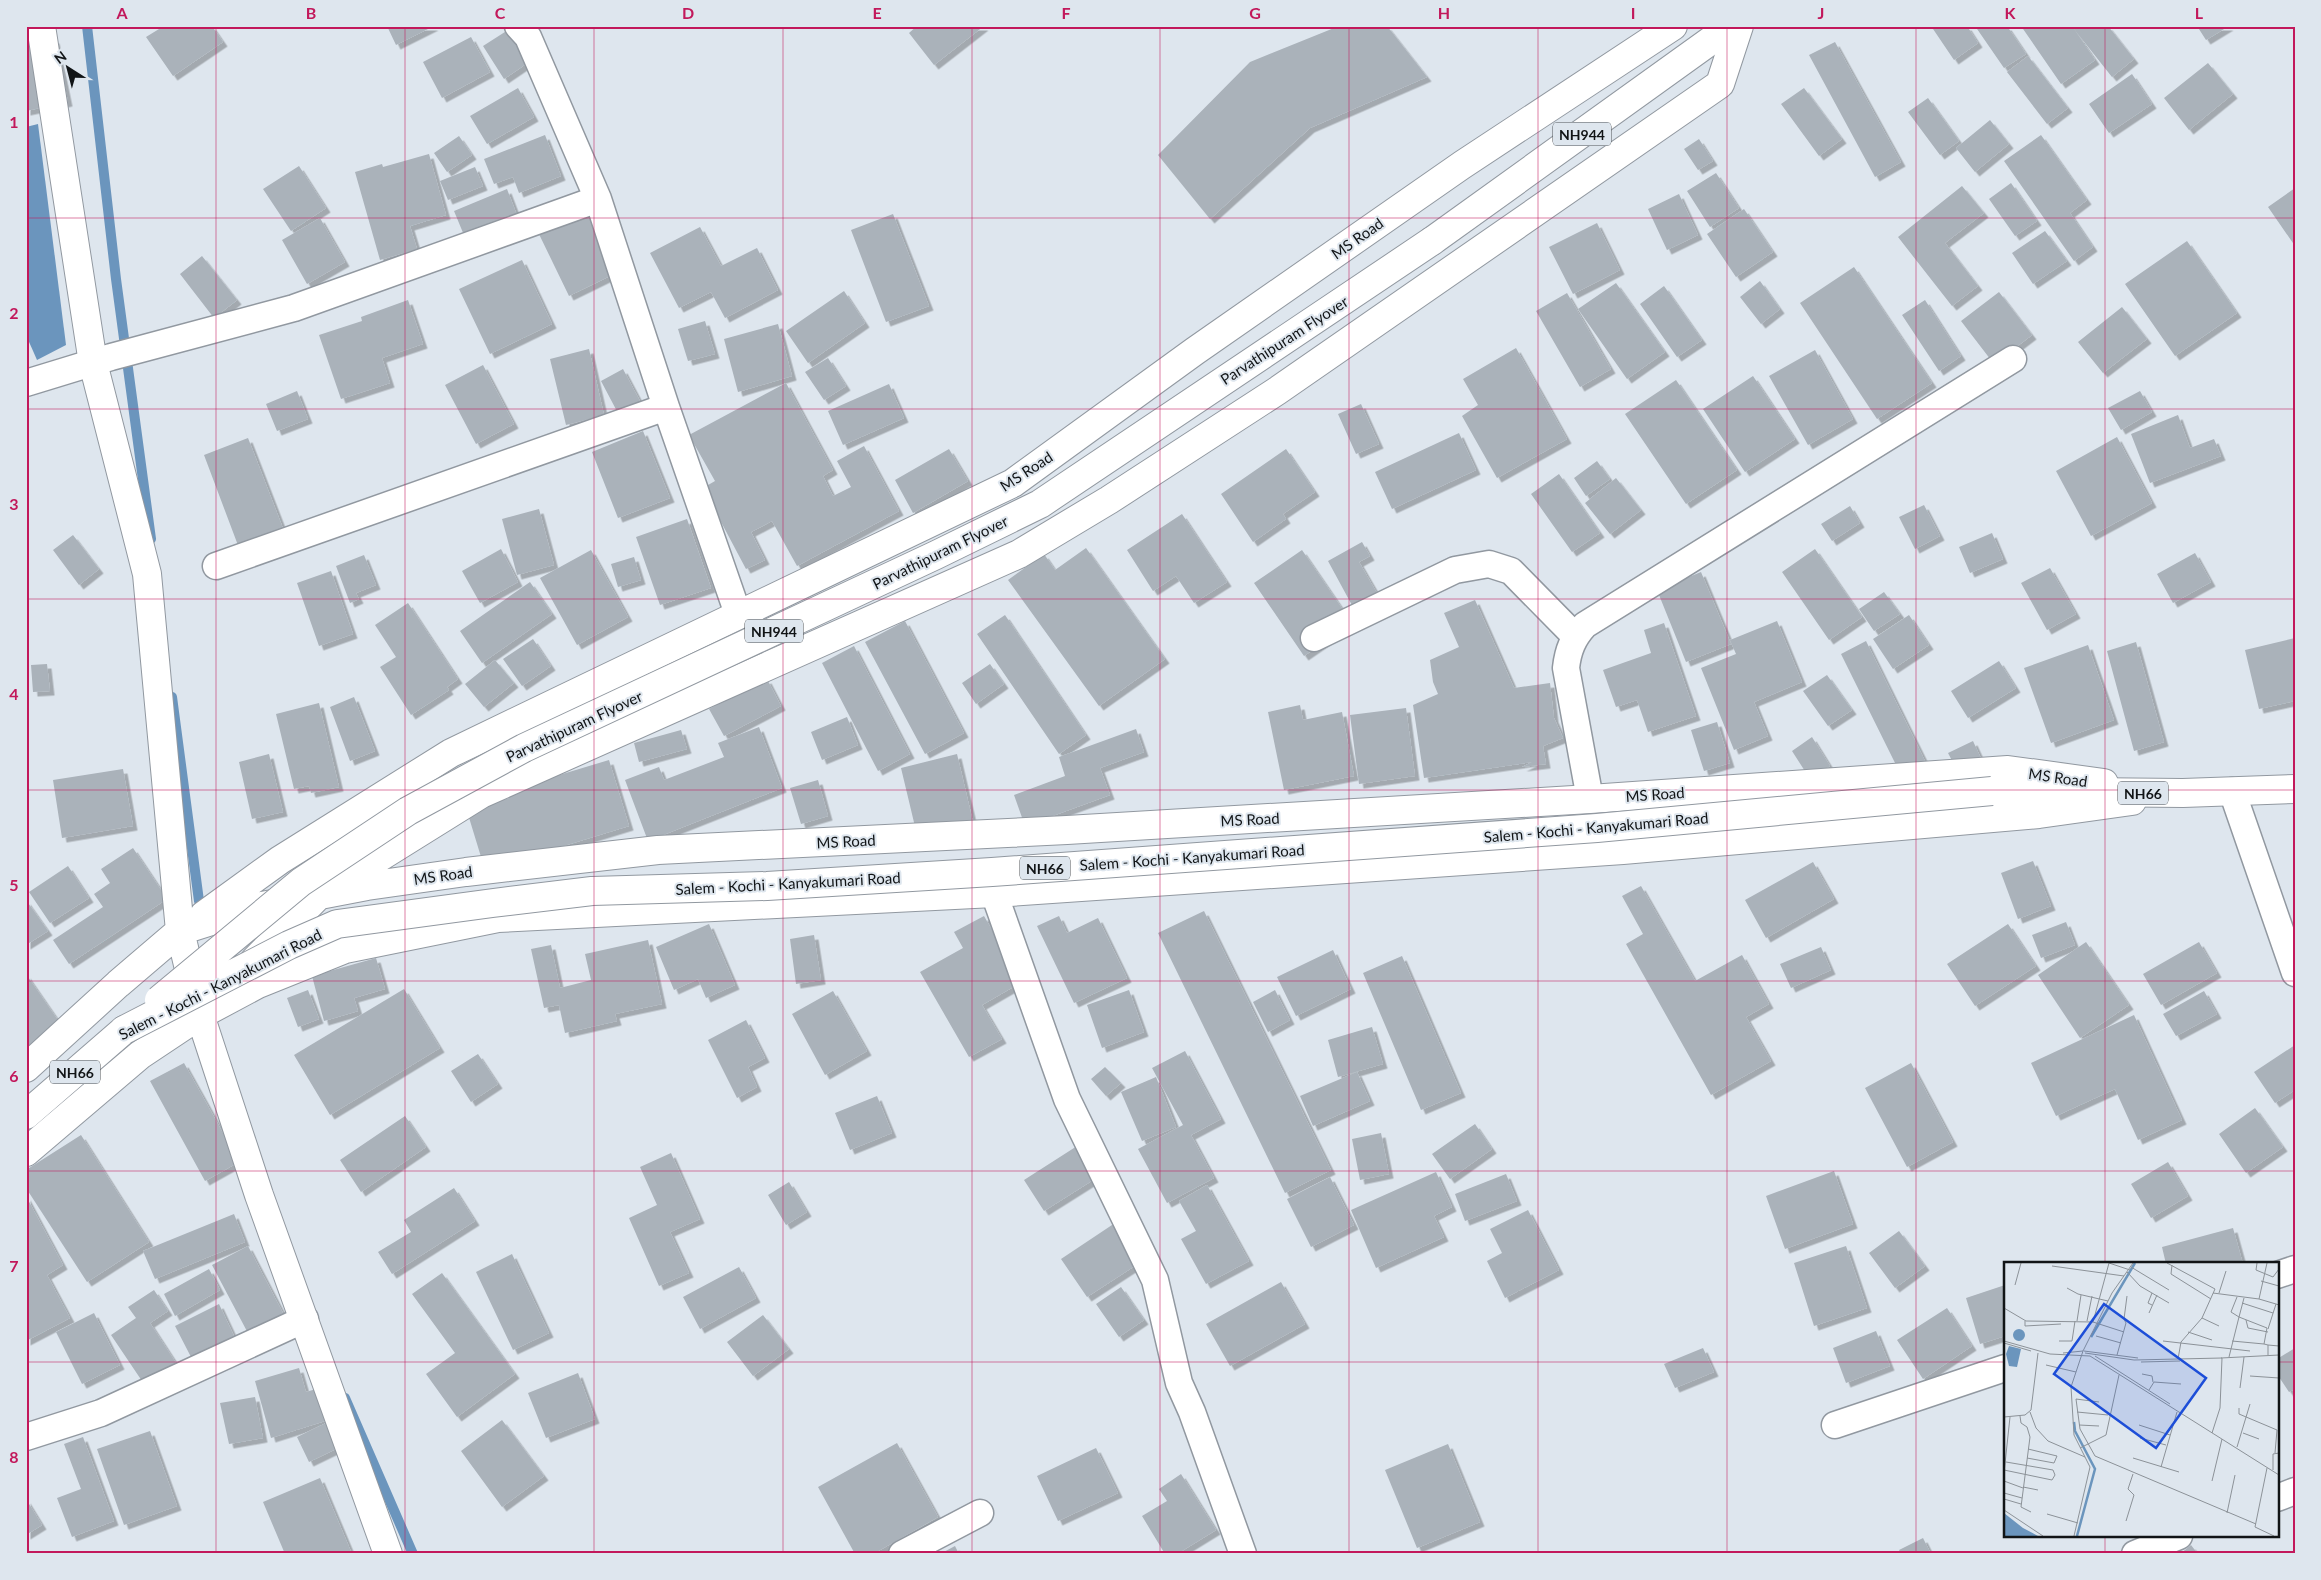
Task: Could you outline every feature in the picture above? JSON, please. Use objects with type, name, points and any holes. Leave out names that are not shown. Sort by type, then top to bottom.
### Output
[{"type":"main road","points":[[41,26],[102,360],[147,574],[180,932],[200,1015],[259,1195],[388,1554]]},
{"type":"main road","name":"MS Road","points":[[26,1068],[118,984],[180,932],[280,860],[451,753],[1013,483],[1195,351],[1454,170],[1673,26]]},
{"type":"main road","name":"Parvathipuram Flyover","points":[[124,1030],[217,950],[301,882],[408,811],[524,748],[927,560],[1040,504],[1432,242],[1731,26]]},
{"type":"main road","name":"MS Road","points":[[200,1015],[319,895],[480,794],[1019,554],[1109,500],[1276,391],[1720,84],[1739,26]]},
{"type":"main road","name":"MS Road","points":[[180,932],[252,908],[319,895],[466,872],[658,850],[1067,830],[1590,799],[2008,770],[2182,793]]},
{"type":"main road","name":"Salem - Kochi - Kanyakumari Road","points":[[26,1115],[124,1030],[289,945],[337,924],[592,891],[766,886],[962,874],[1597,828],[1992,791],[2182,793],[2295,788]]},
{"type":"main road","points":[[26,1152],[140,1055],[200,1015],[258,984],[345,949],[498,918],[994,893],[1643,848],[2039,814],[2182,793]]},
{"type":"street","points":[[518,26],[528,37],[598,199],[666,407],[738,614]]},
{"type":"street","points":[[26,383],[145,347],[294,308],[598,199]]},
{"type":"street","points":[[1590,799],[1566,668],[1568,652],[1575,636],[1599,615],[2013,359]]},
{"type":"street","points":[[216,566],[666,407]]},
{"type":"street","points":[[1314,638],[1455,570],[1489,564],[1511,570],[1575,636]]},
{"type":"street","points":[[2232,792],[2295,973]]},
{"type":"street","points":[[994,893],[1067,1099],[1154,1280],[1179,1383],[1192,1412],[1243,1554]]},
{"type":"street","points":[[2278,1275],[2295,1269]]},
{"type":"street","points":[[26,1438],[102,1413],[305,1319]]},
{"type":"street","points":[[1835,1425],[2004,1368]]},
{"type":"street","points":[[2278,1498],[2295,1491]]},
{"type":"street","points":[[902,1554],[980,1513]]},
{"type":"street","points":[[2135,1554],[2174,1538]]},
{"type":"water","points":[[38,124],[66,345],[37,360],[26,335],[26,127]]},
{"type":"building","points":[[157,26],[212,26],[223,42],[173,76],[146,37],[159,29]]},
{"type":"building","points":[[387,26],[434,26],[396,45]]},
{"type":"building","points":[[917,26],[984,26],[934,65],[909,33]]},
{"type":"building","points":[[1339,26],[1387,26],[1427,77],[1310,128],[1210,219],[1158,155],[1250,62]]},
{"type":"building","points":[[1931,26],[1967,26],[1978,43],[1954,60]]},
{"type":"building","points":[[1975,26],[2007,26],[2026,54],[2004,68]]},
{"type":"building","points":[[2021,26],[2108,26],[2134,59],[2112,77],[2074,29],[2095,60],[2061,84]]},
{"type":"building","points":[[2197,26],[2229,26],[2206,40]]},
{"type":"building","points":[[508,30],[529,62],[504,79],[483,46]]},
{"type":"building","points":[[471,37],[490,72],[442,98],[423,62]]},
{"type":"building","points":[[55,39],[68,102],[26,111],[26,45]]},
{"type":"building","points":[[1835,42],[1901,162],[1875,177],[1809,55]]},
{"type":"building","points":[[2028,56],[2068,108],[2047,124],[2007,72]]},
{"type":"building","points":[[2208,63],[2233,94],[2189,130],[2164,98]]},
{"type":"building","points":[[2132,74],[2152,104],[2109,133],[2089,104]]},
{"type":"building","points":[[518,88],[534,117],[487,144],[470,116]]},
{"type":"building","points":[[1804,88],[1842,139],[1819,156],[1781,104]]},
{"type":"building","points":[[1928,98],[1959,141],[1940,155],[1908,112]]},
{"type":"building","points":[[1990,120],[2009,144],[1975,172],[1956,148]]},
{"type":"building","points":[[545,135],[561,176],[519,193],[513,177],[494,184],[484,159]]},
{"type":"building","points":[[2041,135],[2087,200],[2070,213],[2093,247],[2074,261],[2004,161]]},
{"type":"building","points":[[459,136],[472,155],[447,172],[434,153]]},
{"type":"building","points":[[1699,139],[1713,161],[1698,170],[1684,149]]},
{"type":"building","points":[[429,154],[446,215],[410,226],[417,249],[380,260],[355,172],[382,164],[383,167]]},
{"type":"building","points":[[299,166],[326,208],[291,231],[263,189]]},
{"type":"building","points":[[475,167],[483,186],[448,200],[440,181]]},
{"type":"building","points":[[1716,173],[1739,208],[1710,227],[1687,191]]},
{"type":"building","points":[[2011,183],[2037,221],[2015,236],[1989,199]]},
{"type":"building","points":[[1962,186],[1984,213],[1945,243],[1978,286],[1952,306],[1898,237]]},
{"type":"building","points":[[2295,188],[2295,246],[2268,207]]},
{"type":"building","points":[[507,189],[518,218],[466,240],[454,211]]},
{"type":"building","points":[[1679,194],[1698,235],[1667,250],[1648,209]]},
{"type":"building","points":[[585,207],[616,273],[569,296],[537,230]]},
{"type":"building","points":[[1744,209],[1773,252],[1736,277],[1707,234]]},
{"type":"building","points":[[893,214],[929,306],[886,322],[851,230]]},
{"type":"building","points":[[320,218],[345,262],[307,284],[282,240]]},
{"type":"building","points":[[1597,223],[1620,270],[1573,294],[1549,247]]},
{"type":"building","points":[[700,227],[721,266],[757,248],[778,290],[725,318],[711,292],[679,308],[650,253]]},
{"type":"building","points":[[2045,231],[2067,261],[2033,284],[2012,253]]},
{"type":"building","points":[[2187,241],[2237,313],[2175,356],[2125,284]]},
{"type":"building","points":[[202,256],[237,300],[214,318],[180,274]]},
{"type":"building","points":[[522,260],[552,324],[490,354],[459,289]]},
{"type":"building","points":[[1854,267],[1932,383],[1877,419],[1800,303]]},
{"type":"building","points":[[1760,281],[1780,309],[1761,324],[1740,297]]},
{"type":"building","points":[[1616,283],[1665,352],[1627,379],[1578,309]]},
{"type":"building","points":[[1664,286],[1702,340],[1677,357],[1640,304]]},
{"type":"building","points":[[844,291],[865,323],[808,363],[786,331]]},
{"type":"building","points":[[1999,292],[2032,335],[1994,364],[1961,321]]},
{"type":"building","points":[[1567,293],[1611,369],[1580,387],[1536,311]]},
{"type":"building","points":[[408,300],[423,344],[382,358],[390,383],[341,399],[319,335],[362,321],[361,317]]},
{"type":"building","points":[[1925,300],[1961,356],[1939,371],[1902,315]]},
{"type":"building","points":[[2122,307],[2147,339],[2103,373],[2078,342]]},
{"type":"building","points":[[705,321],[715,354],[688,361],[678,329]]},
{"type":"building","points":[[778,324],[792,376],[738,392],[724,339]]},
{"type":"building","points":[[1516,348],[1567,439],[1497,478],[1462,416],[1478,405],[1463,379]]},
{"type":"building","points":[[589,349],[604,415],[566,425],[550,359]]},
{"type":"building","points":[[1815,350],[1853,419],[1808,445],[1769,376]]},
{"type":"building","points":[[828,358],[846,386],[824,400],[805,372]]},
{"type":"building","points":[[483,365],[514,424],[476,444],[445,385]]},
{"type":"building","points":[[623,369],[642,405],[620,417],[601,381]]},
{"type":"building","points":[[1753,376],[1795,439],[1745,472],[1703,409]]},
{"type":"building","points":[[1676,380],[1737,470],[1686,504],[1625,414]]},
{"type":"building","points":[[786,383],[833,470],[823,476],[833,496],[851,487],[837,461],[864,446],[899,511],[797,566],[772,521],[751,532],[765,560],[746,569],[703,488],[715,481],[689,435]]},
{"type":"building","points":[[889,384],[904,418],[843,445],[828,411]]},
{"type":"building","points":[[297,391],[308,419],[277,431],[266,404]]},
{"type":"building","points":[[2140,391],[2152,412],[2121,430],[2108,408]]},
{"type":"building","points":[[1361,404],[1379,444],[1356,454],[1338,414]]},
{"type":"building","points":[[2178,415],[2190,448],[2214,439],[2221,456],[2150,483],[2131,434]]},
{"type":"building","points":[[643,431],[670,498],[618,518],[592,452]]},
{"type":"building","points":[[1459,433],[1476,470],[1392,509],[1375,472]]},
{"type":"building","points":[[2117,437],[2152,503],[2091,536],[2056,471]]},
{"type":"building","points":[[248,438],[284,531],[239,548],[204,455]]},
{"type":"building","points":[[949,449],[968,481],[913,513],[895,480]]},
{"type":"building","points":[[1286,449],[1315,492],[1283,514],[1286,519],[1253,542],[1221,494]]},
{"type":"building","points":[[1597,461],[1610,479],[1586,496],[1574,478]]},
{"type":"building","points":[[1559,474],[1600,533],[1572,552],[1531,494]]},
{"type":"building","points":[[1616,478],[1641,510],[1610,534],[1585,503]]},
{"type":"building","points":[[1924,505],[1940,536],[1915,549],[1899,517]]},
{"type":"building","points":[[1850,506],[1860,523],[1832,541],[1821,524]]},
{"type":"building","points":[[539,509],[554,565],[517,575],[502,519]]},
{"type":"building","points":[[1182,514],[1227,582],[1194,603],[1176,576],[1153,591],[1127,550]]},
{"type":"building","points":[[687,519],[711,588],[660,605],[636,537]]},
{"type":"building","points":[[1992,533],[2003,559],[1970,573],[1959,547]]},
{"type":"building","points":[[73,535],[99,569],[79,585],[53,550]]},
{"type":"building","points":[[1362,542],[1370,556],[1359,562],[1378,595],[1354,609],[1328,561]]},
{"type":"building","points":[[1086,548],[1165,659],[1099,706],[1008,580],[1044,554],[1055,570]]},
{"type":"building","points":[[501,549],[518,582],[480,603],[462,571]]},
{"type":"building","points":[[1815,549],[1862,617],[1829,640],[1782,572]]},
{"type":"building","points":[[591,550],[628,617],[577,645],[540,578]]},
{"type":"building","points":[[1302,550],[1352,623],[1304,656],[1254,583]]},
{"type":"building","points":[[2195,553],[2211,582],[2173,603],[2157,574]]},
{"type":"building","points":[[364,555],[376,585],[356,593],[359,599],[350,603],[336,566]]},
{"type":"building","points":[[634,557],[641,580],[618,587],[611,564]]},
{"type":"building","points":[[2050,568],[2076,614],[2047,630],[2021,583]]},
{"type":"building","points":[[331,571],[353,634],[319,646],[297,583]]},
{"type":"building","points":[[1701,572],[1731,644],[1686,662],[1657,590]]},
{"type":"building","points":[[530,582],[552,614],[482,663],[460,631]]},
{"type":"building","points":[[1884,592],[1900,614],[1874,631],[1859,609]]},
{"type":"building","points":[[1475,600],[1514,688],[1550,683],[1554,718],[1563,738],[1543,746],[1546,764],[1522,767],[1532,762],[1424,778],[1413,705],[1438,694],[1433,682],[1430,660],[1459,647],[1444,613]]},
{"type":"building","points":[[408,603],[458,679],[447,687],[449,690],[411,715],[380,667],[396,657],[375,625]]},
{"type":"building","points":[[1005,615],[1086,735],[1059,754],[977,634]]},
{"type":"building","points":[[1909,615],[1929,645],[1893,669],[1873,639]]},
{"type":"building","points":[[905,621],[964,733],[925,754],[865,642]]},
{"type":"building","points":[[1777,621],[1802,682],[1754,702],[1768,736],[1734,750],[1701,668],[1736,654],[1730,640]]},
{"type":"building","points":[[1664,623],[1696,716],[1648,732],[1637,700],[1616,707],[1603,670],[1651,653],[1644,630]]},
{"type":"building","points":[[2295,638],[2295,701],[2259,709],[2245,650]]},
{"type":"building","points":[[533,639],[551,666],[522,686],[503,659]]},
{"type":"building","points":[[1866,641],[1926,763],[1901,775],[1841,654]]},
{"type":"building","points":[[2136,642],[2164,742],[2134,751],[2107,651]]},
{"type":"building","points":[[2088,645],[2114,720],[2051,743],[2024,668]]},
{"type":"building","points":[[854,646],[910,754],[878,771],[822,663]]},
{"type":"building","points":[[495,660],[514,683],[484,707],[465,684]]},
{"type":"building","points":[[1999,661],[2016,688],[1968,718],[1951,691]]},
{"type":"building","points":[[47,664],[50,691],[33,692],[31,665]]},
{"type":"building","points":[[990,664],[1004,684],[976,704],[962,683]]},
{"type":"building","points":[[1827,675],[1852,710],[1828,726],[1803,691]]},
{"type":"building","points":[[767,679],[781,706],[724,736],[709,709]]},
{"type":"building","points":[[354,697],[375,751],[350,761],[330,707]]},
{"type":"building","points":[[319,703],[339,787],[311,793],[309,786],[294,789],[276,714]]},
{"type":"building","points":[[1300,705],[1303,720],[1342,712],[1354,776],[1284,790],[1268,712]]},
{"type":"building","points":[[1406,708],[1415,776],[1359,784],[1350,715]]},
{"type":"building","points":[[847,717],[858,745],[822,760],[811,732]]},
{"type":"building","points":[[1717,722],[1730,763],[1704,771],[1691,730]]},
{"type":"building","points":[[759,727],[782,788],[648,841],[625,780],[659,767],[664,780],[724,757],[718,743]]},
{"type":"building","points":[[1136,729],[1144,752],[1100,768],[1110,795],[1025,826],[1014,795],[1065,776],[1059,757]]},
{"type":"building","points":[[681,730],[687,749],[639,762],[634,743]]},
{"type":"building","points":[[1812,737],[1830,766],[1810,779],[1792,751]]},
{"type":"building","points":[[1973,741],[1984,765],[1960,776],[1948,753]]},
{"type":"building","points":[[269,754],[283,812],[252,819],[239,762]]},
{"type":"building","points":[[957,754],[973,822],[917,835],[901,768]]},
{"type":"building","points":[[609,760],[629,826],[485,870],[467,811],[509,798],[506,791]]},
{"type":"building","points":[[123,769],[133,826],[62,838],[53,780]]},
{"type":"building","points":[[818,780],[828,816],[801,824],[790,788]]},
{"type":"building","points":[[133,848],[167,899],[69,964],[53,940],[103,907],[94,894],[110,883],[101,869]]},
{"type":"building","points":[[2033,861],[2051,906],[2018,919],[2001,873]]},
{"type":"building","points":[[1813,862],[1834,899],[1766,938],[1745,900]]},
{"type":"building","points":[[68,866],[89,898],[50,923],[29,892]]},
{"type":"building","points":[[1641,886],[1695,981],[1742,955],[1769,1004],[1746,1017],[1771,1061],[1711,1095],[1626,944],[1643,934],[1622,896]]},
{"type":"building","points":[[26,900],[48,931],[26,945]]},
{"type":"building","points":[[1204,911],[1331,1170],[1285,1193],[1158,933]]},
{"type":"building","points":[[984,916],[1022,982],[982,1005],[1002,1039],[969,1057],[920,972],[963,948],[954,932]]},
{"type":"building","points":[[1059,916],[1067,933],[1098,918],[1127,978],[1074,1003],[1037,926]]},
{"type":"building","points":[[2066,922],[2075,945],[2041,958],[2032,935]]},
{"type":"building","points":[[709,924],[735,985],[706,998],[698,979],[674,990],[656,947]]},
{"type":"building","points":[[2008,924],[2036,966],[1975,1006],[1947,964]]},
{"type":"building","points":[[814,935],[821,980],[796,984],[790,939]]},
{"type":"building","points":[[648,940],[662,1004],[615,1014],[617,1021],[565,1033],[559,1005],[544,1008],[531,949],[551,945],[560,988],[591,980],[585,954]]},
{"type":"building","points":[[2086,942],[2129,1005],[2080,1038],[2038,975]]},
{"type":"building","points":[[2199,942],[2217,973],[2161,1005],[2143,974]]},
{"type":"building","points":[[1821,947],[1831,970],[1791,988],[1780,964]]},
{"type":"building","points":[[1333,950],[1351,989],[1296,1016],[1277,977]]},
{"type":"building","points":[[1402,956],[1461,1093],[1421,1110],[1363,973]]},
{"type":"building","points":[[376,958],[385,989],[354,998],[358,1011],[324,1021],[312,976]]},
{"type":"building","points":[[26,974],[64,1029],[29,1053],[26,1049]]},
{"type":"building","points":[[404,989],[440,1048],[330,1115],[294,1055]]},
{"type":"building","points":[[308,990],[319,1019],[298,1027],[287,998]]},
{"type":"building","points":[[1129,990],[1144,1032],[1102,1048],[1087,1005]]},
{"type":"building","points":[[1275,990],[1290,1020],[1268,1032],[1253,1002]]},
{"type":"building","points":[[833,991],[867,1051],[825,1075],[792,1014]]},
{"type":"building","points":[[2204,991],[2217,1014],[2176,1036],[2163,1014]]},
{"type":"building","points":[[2134,1015],[2182,1120],[2138,1140],[2115,1089],[2056,1116],[2031,1063]]},
{"type":"building","points":[[746,1020],[765,1058],[748,1067],[757,1087],[737,1098],[708,1040]]},
{"type":"building","points":[[1372,1027],[1383,1064],[1338,1077],[1328,1040]]},
{"type":"building","points":[[2295,1045],[2295,1090],[2275,1103],[2254,1072]]},
{"type":"building","points":[[1185,1051],[1221,1119],[1191,1135],[1214,1178],[1167,1203],[1138,1149],[1183,1125],[1152,1068]]},
{"type":"building","points":[[478,1054],[498,1084],[471,1102],[451,1071]]},
{"type":"building","points":[[184,1063],[239,1162],[205,1181],[150,1081]]},
{"type":"building","points":[[1911,1063],[1953,1142],[1907,1167],[1865,1088]]},
{"type":"building","points":[[1105,1067],[1121,1083],[1106,1096],[1091,1079]]},
{"type":"building","points":[[1357,1072],[1370,1101],[1313,1126],[1300,1096]]},
{"type":"building","points":[[1156,1077],[1176,1127],[1142,1141],[1121,1092]]},
{"type":"building","points":[[877,1096],[892,1133],[850,1150],[835,1113]]},
{"type":"building","points":[[2255,1108],[2283,1147],[2246,1173],[2219,1134]]},
{"type":"building","points":[[405,1116],[426,1147],[361,1192],[340,1160]]},
{"type":"building","points":[[1475,1124],[1492,1149],[1450,1179],[1432,1154]]},
{"type":"building","points":[[1381,1133],[1389,1174],[1360,1180],[1352,1139]]},
{"type":"building","points":[[81,1135],[149,1242],[87,1282],[26,1188],[26,1170]]},
{"type":"building","points":[[1088,1139],[1109,1170],[1044,1211],[1024,1180]]},
{"type":"building","points":[[671,1153],[700,1219],[670,1232],[689,1273],[659,1286],[629,1218],[657,1205],[640,1167]]},
{"type":"building","points":[[2168,1162],[2188,1196],[2151,1218],[2131,1184]]},
{"type":"building","points":[[1834,1171],[1853,1224],[1785,1249],[1766,1196]]},
{"type":"building","points":[[1436,1172],[1452,1207],[1434,1216],[1444,1237],[1376,1268],[1351,1210]]},
{"type":"building","points":[[1506,1174],[1517,1201],[1465,1221],[1455,1194]]},
{"type":"building","points":[[1330,1177],[1354,1225],[1311,1247],[1287,1199]]},
{"type":"building","points":[[789,1182],[807,1212],[786,1225],[768,1195]]},
{"type":"building","points":[[1207,1185],[1249,1261],[1206,1284],[1181,1239],[1196,1231],[1179,1201]]},
{"type":"building","points":[[454,1188],[475,1221],[392,1274],[378,1252],[411,1232],[404,1220]]},
{"type":"building","points":[[26,1196],[63,1265],[47,1275],[70,1318],[26,1341]]},
{"type":"building","points":[[1528,1210],[1559,1270],[1505,1298],[1487,1261],[1502,1253],[1490,1229]]},
{"type":"building","points":[[234,1214],[245,1242],[155,1279],[143,1251]]},
{"type":"building","points":[[1121,1219],[1147,1258],[1087,1297],[1061,1259]]},
{"type":"building","points":[[2233,1228],[2242,1262],[2166,1262],[2162,1247]]},
{"type":"building","points":[[1899,1231],[1925,1266],[1895,1288],[1869,1253]]},
{"type":"building","points":[[248,1246],[286,1319],[250,1337],[212,1265]]},
{"type":"building","points":[[1846,1246],[1867,1308],[1814,1326],[1794,1263]]},
{"type":"building","points":[[512,1254],[549,1333],[513,1350],[476,1272]]},
{"type":"building","points":[[739,1267],[756,1298],[700,1329],[683,1297]]},
{"type":"building","points":[[209,1269],[220,1290],[175,1316],[164,1294]]},
{"type":"building","points":[[442,1273],[515,1374],[457,1417],[426,1374],[455,1353],[412,1294]]},
{"type":"building","points":[[1281,1282],[1305,1324],[1230,1366],[1206,1324]]},
{"type":"building","points":[[2004,1285],[2004,1336],[1980,1344],[1966,1298]]},
{"type":"building","points":[[1121,1287],[1144,1320],[1119,1337],[1096,1304]]},
{"type":"building","points":[[154,1290],[168,1311],[150,1323],[176,1363],[144,1384],[111,1335],[136,1318],[128,1307]]},
{"type":"building","points":[[219,1304],[234,1336],[191,1357],[175,1326]]},
{"type":"building","points":[[1947,1308],[1972,1346],[1923,1379],[1897,1340]]},
{"type":"building","points":[[94,1313],[120,1365],[82,1384],[56,1332]]},
{"type":"building","points":[[763,1315],[789,1349],[753,1376],[727,1342]]},
{"type":"building","points":[[1876,1331],[1890,1366],[1846,1383],[1833,1348]]},
{"type":"building","points":[[1703,1348],[1714,1372],[1675,1388],[1664,1364]]},
{"type":"building","points":[[2295,1348],[2295,1389],[2289,1392],[2278,1376],[2278,1358]]},
{"type":"building","points":[[299,1368],[306,1392],[316,1389],[325,1421],[271,1438],[255,1381]]},
{"type":"building","points":[[578,1373],[595,1419],[546,1438],[528,1393]]},
{"type":"building","points":[[255,1397],[263,1438],[229,1444],[220,1403]]},
{"type":"building","points":[[502,1420],[544,1476],[502,1507],[461,1451]]},
{"type":"building","points":[[326,1423],[338,1448],[309,1462],[297,1437]]},
{"type":"building","points":[[150,1431],[177,1506],[124,1525],[97,1449]]},
{"type":"building","points":[[83,1437],[114,1521],[72,1537],[57,1498],[81,1489],[64,1444]]},
{"type":"building","points":[[897,1443],[938,1517],[873,1554],[855,1554],[818,1487]]},
{"type":"building","points":[[1448,1444],[1480,1522],[1417,1548],[1385,1470]]},
{"type":"building","points":[[1096,1448],[1118,1493],[1058,1521],[1037,1476]]},
{"type":"building","points":[[1181,1474],[1216,1530],[1177,1554],[1165,1554],[1142,1516],[1167,1501],[1159,1489]]},
{"type":"building","points":[[320,1478],[352,1554],[285,1554],[263,1502]]},
{"type":"building","points":[[26,1499],[42,1525],[26,1535]]},
{"type":"building","points":[[1923,1538],[1931,1554],[1901,1554],[1899,1550]]},
{"type":"building","points":[[2191,1545],[2198,1554],[2180,1554]]},
{"type":"building","points":[[955,1546],[959,1554],[940,1554]]},
{"type":"waterway","points":[[87,26],[116,279],[151,539]]},
{"type":"waterway","points":[[172,697],[199,901]]},
{"type":"waterway","points":[[345,1398],[413,1554]]}]
